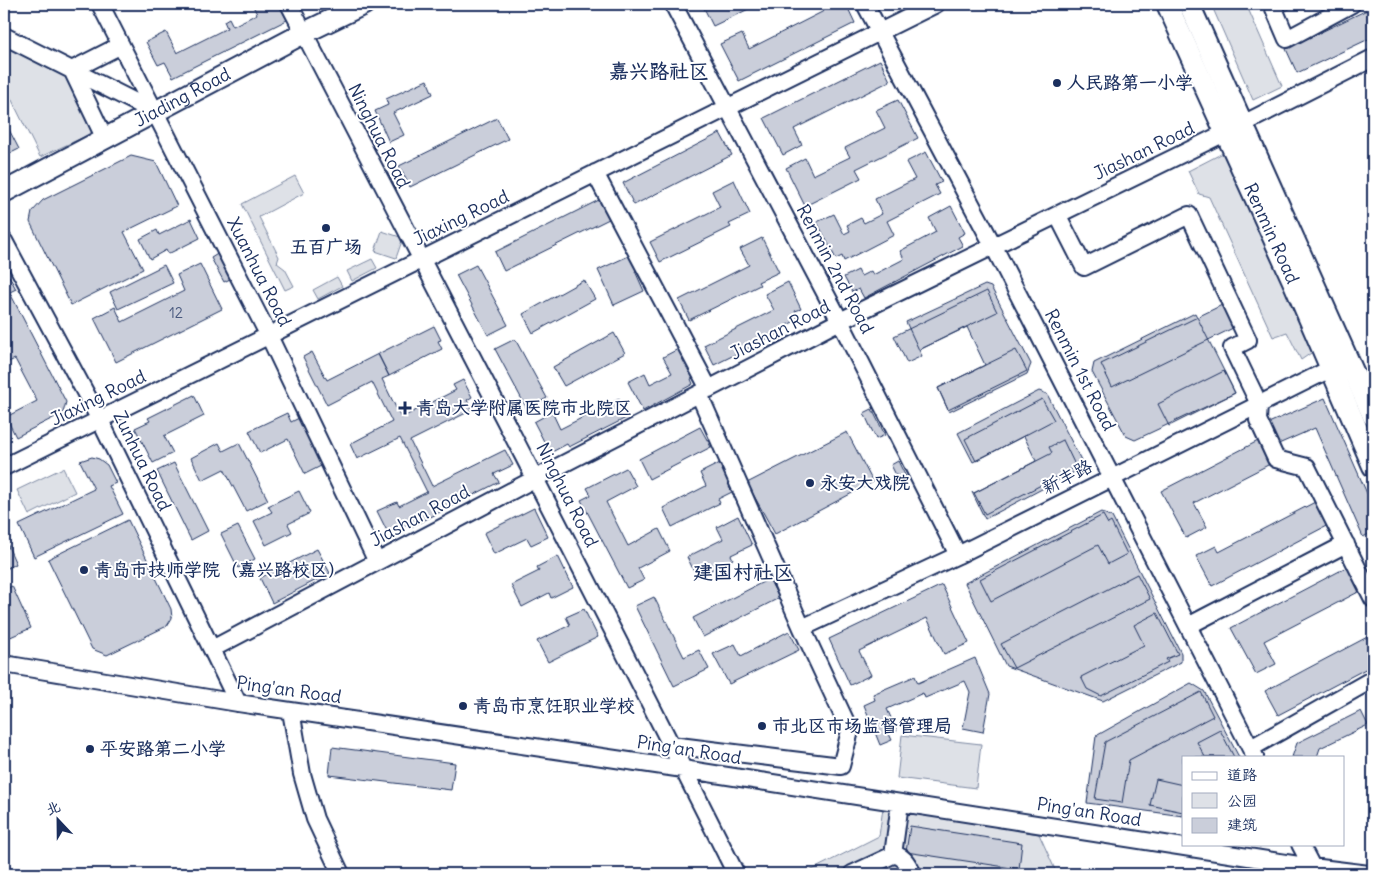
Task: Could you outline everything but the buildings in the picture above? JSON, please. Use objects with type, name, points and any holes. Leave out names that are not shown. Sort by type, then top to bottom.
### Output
[{"type":"main road","name":"Jiading Road","points":[[4,192],[304,33],[364,4]]},
{"type":"main road","name":"Renmin Road","points":[[1167,4],[1235,129]]},
{"type":"main road","name":"Renmin Road","points":[[1188,4],[1235,129],[1340,364],[1373,466]]},
{"type":"main road","name":"Renmin Road","points":[[1340,364],[1373,416]]},
{"type":"street","name":"Xuanhua Road","points":[[100,4],[268,336],[377,562]]},
{"type":"street","name":"Ninghua Road","points":[[288,4],[420,260],[536,478],[736,874]]},
{"type":"street","name":"Renmin 2nd Road","points":[[673,4],[840,321],[958,555]]},
{"type":"street","name":"Renmin 1st Road","points":[[866,4],[994,248],[1253,752]]},
{"type":"street","name":"Jiaxing Road","points":[[4,467],[936,4]]},
{"type":"street","points":[[1272,4],[1287,39],[1352,4]]},
{"type":"street","points":[[4,36],[155,112]]},
{"type":"street","points":[[72,70],[121,45]]},
{"type":"street","name":"Jiashan Road","points":[[212,649],[536,478],[840,321],[994,248],[1235,129],[1373,58]]},
{"type":"street","points":[[72,70],[105,138]]},
{"type":"street","points":[[595,173],[704,391],[802,628],[850,731],[841,766],[671,745]]},
{"type":"street","points":[[1058,216],[1084,266],[1189,215],[1248,340],[1232,348],[1259,404],[1258,420],[1276,459],[1307,467],[1373,600]]},
{"type":"street","name":"Zunhua Road","points":[[4,241],[100,420],[238,703]]},
{"type":"street","name":"新丰路","points":[[802,628],[958,555],[1340,364]]},
{"type":"street","points":[[1188,626],[1346,544]]},
{"type":"street","name":"Ping'an Road","points":[[4,664],[238,703],[683,768],[1312,871],[1369,874]]},
{"type":"street","points":[[1253,752],[1373,679]]},
{"type":"street","points":[[291,711],[302,774],[315,818],[341,874]]},
{"type":"street","points":[[893,855],[900,803]]},
{"type":"street","points":[[1301,846],[1312,871]]},
{"type":"street","points":[[852,874],[893,855],[898,855],[904,859],[912,874]]},
{"type":"green space","points":[[1211,4],[1246,4],[1282,86],[1253,100]]},
{"type":"green space","points":[[4,45],[68,75],[95,132],[40,157],[4,84]]},
{"type":"green space","points":[[1223,153],[1314,351],[1301,360],[1287,332],[1273,337],[1209,197],[1199,194],[1188,171]]},
{"type":"green space","points":[[295,176],[304,193],[259,217],[279,257],[277,263],[285,269],[294,286],[285,290],[242,204]]},
{"type":"green space","points":[[382,231],[403,238],[396,258],[375,251]]},
{"type":"green space","points":[[372,259],[377,268],[352,281],[347,271]]},
{"type":"green space","points":[[337,277],[342,286],[318,299],[313,290]]},
{"type":"green space","points":[[63,468],[75,492],[29,515],[17,490]]},
{"type":"green space","points":[[902,735],[981,744],[976,788],[897,778]]},
{"type":"green space","points":[[883,808],[1039,834],[1057,874],[804,874],[879,836]]},
{"type":"place","name":"人民路第一小学","points":[[1057,83]]},
{"type":"place","name":"五百广场","points":[[326,228]]},
{"type":"place","name":"青岛大学附属医院市北院区","points":[[405,408]]},
{"type":"place","name":"永安大戏院","points":[[810,483]]},
{"type":"place","name":"青岛市技师学院（嘉兴路校区）","points":[[84,570]]},
{"type":"place","name":"青岛市烹饪职业学校","points":[[463,706]]},
{"type":"place","name":"市北区市场监督管理局","points":[[762,726]]},
{"type":"place","name":"平安路第二小学","points":[[90,749]]},
{"type":"district","name":"嘉兴路社区","points":[[659,71]]},
{"type":"district","name":"建国村社区","points":[[743,572]]}]
